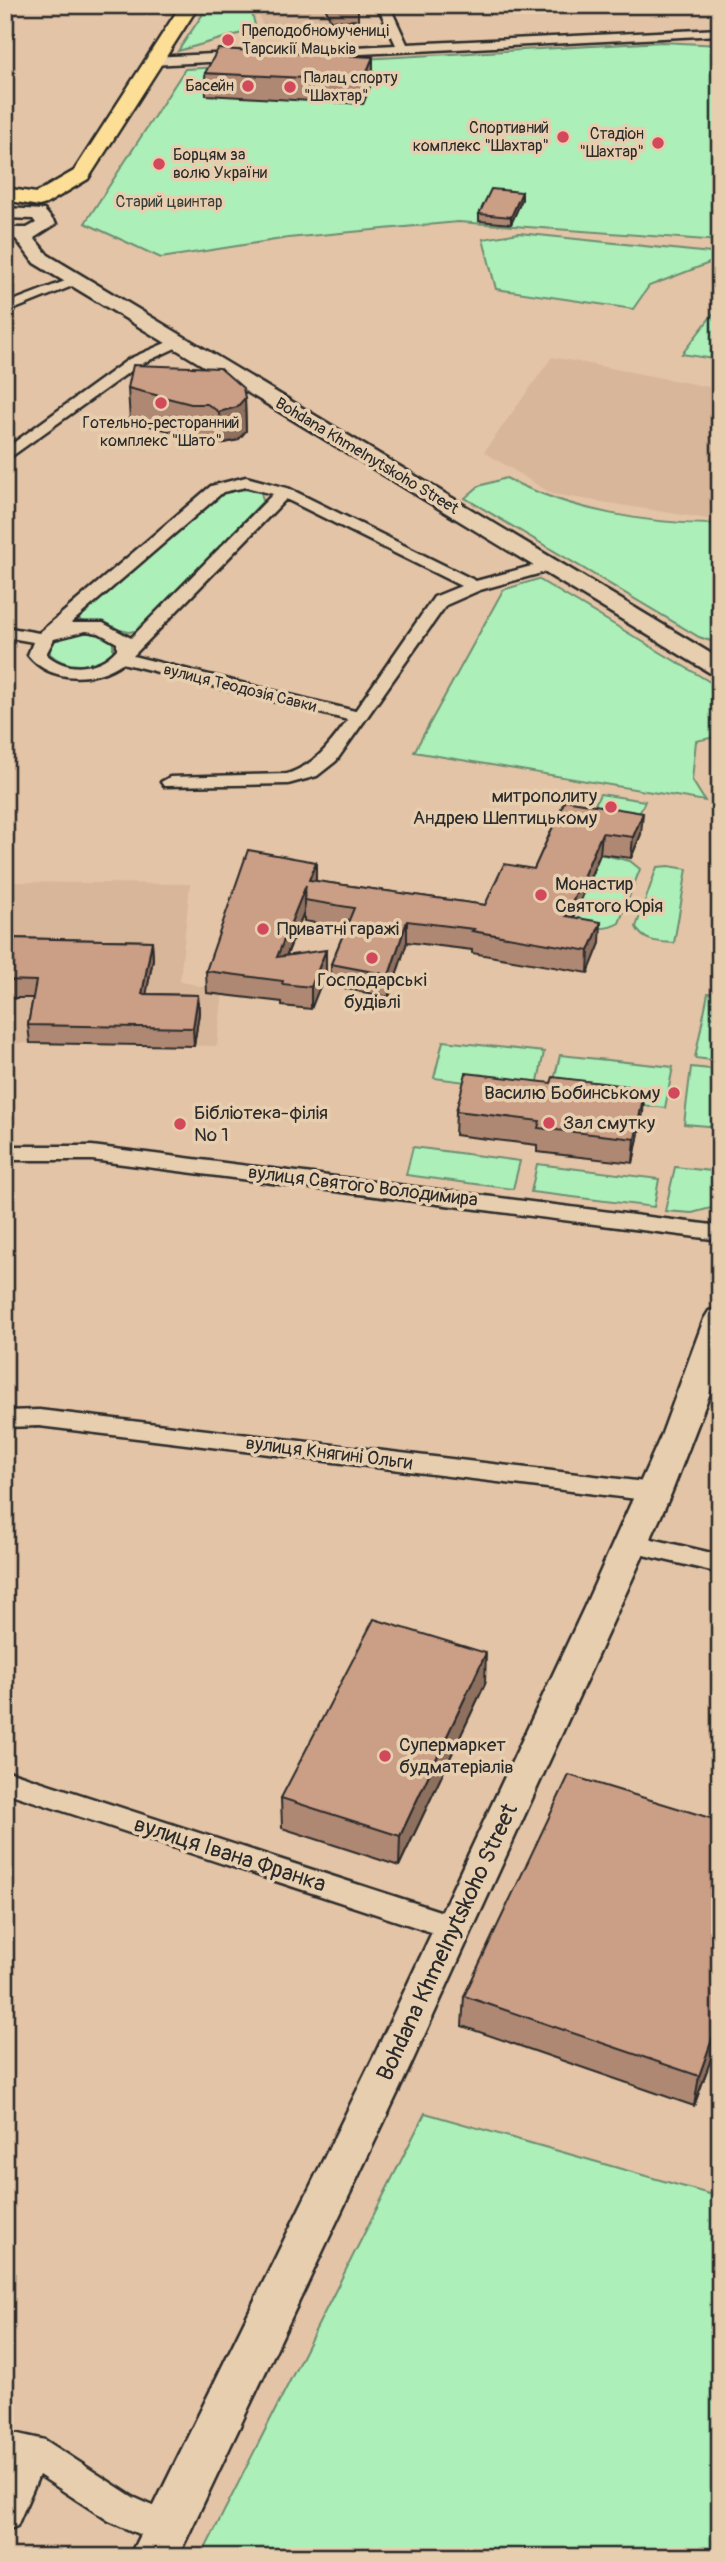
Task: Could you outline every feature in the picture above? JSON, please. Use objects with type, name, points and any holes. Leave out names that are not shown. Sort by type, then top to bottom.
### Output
[{"type":"main road","points":[[5,213],[35,206],[81,174],[190,5]]},
{"type":"main road","points":[[5,194],[35,206],[47,224],[38,231],[13,234]]},
{"type":"main road","name":"Bohdana Khmelnytskoho Street","points":[[13,234],[41,259],[361,455],[720,669]]},
{"type":"main road","name":"Bohdana Khmelnytskoho Street","points":[[159,2543],[455,1928],[653,1492],[711,1374],[720,1319]]},
{"type":"street","points":[[383,5],[403,48]]},
{"type":"street","points":[[152,61],[720,32]]},
{"type":"street","points":[[5,309],[78,281]]},
{"type":"street","points":[[5,456],[134,362],[177,342]]},
{"type":"street","points":[[284,492],[121,658],[91,671],[65,670],[43,662],[37,655],[37,647],[42,639],[217,489],[229,484],[246,482],[284,492],[474,586]]},
{"type":"street","points":[[170,782],[288,779],[312,772],[330,757],[440,601],[474,586],[550,566]]},
{"type":"street","points":[[5,632],[42,639],[69,628],[103,628],[125,641],[126,649],[121,658]]},
{"type":"street","name":"вулиця Теодозія Савки","points":[[121,658],[359,718]]},
{"type":"street","name":"вулиця Святого Володимира","points":[[5,1153],[92,1153],[720,1233]]},
{"type":"street","name":"вулиця Княгині Ольги","points":[[5,1419],[39,1418],[653,1492]]},
{"type":"street","points":[[631,1543],[720,1564]]},
{"type":"street","name":"вулиця Івана Франка","points":[[5,1781],[455,1928]]},
{"type":"street","points":[[5,2514],[19,2450],[121,2509],[159,2543]]},
{"type":"shaded area","points":[[256,5],[324,5],[332,25],[263,28]]},
{"type":"shaded area","points":[[486,5],[620,5],[622,8],[491,14]]},
{"type":"shaded area","points":[[552,357],[720,389],[720,521],[552,494],[484,452]]},
{"type":"shaded area","points":[[5,882],[190,884],[180,981],[223,992],[217,1046],[5,1043]]},
{"type":"green space","points":[[209,5],[250,5],[256,29],[178,51]]},
{"type":"green space","name":"Спортивний комплекс \"Шахтар\"","points":[[662,42],[720,45],[720,241],[458,222],[288,238],[161,258],[85,223],[185,69]]},
{"type":"green space","points":[[519,233],[720,254],[720,259],[649,286],[633,309],[496,289],[483,239]]},
{"type":"green space","points":[[720,305],[720,360],[682,354]]},
{"type":"green space","points":[[506,478],[556,499],[610,513],[665,522],[720,524],[720,644],[699,637],[465,498],[479,486]]},
{"type":"green space","points":[[236,488],[261,492],[263,501],[140,630],[129,632],[81,621],[77,616],[220,492]]},
{"type":"green space","points":[[538,579],[710,682],[720,692],[720,736],[696,741],[692,780],[705,801],[414,752],[503,590]]},
{"type":"green space","points":[[73,633],[104,636],[113,643],[113,652],[98,661],[82,665],[65,663],[50,654],[50,645],[58,638]]},
{"type":"green space","points":[[600,794],[645,801],[636,821],[591,813]]},
{"type":"green space","points":[[600,854],[630,861],[640,869],[619,923],[602,928],[571,924]]},
{"type":"green space","points":[[657,867],[687,869],[674,943],[647,938],[636,927]]},
{"type":"green space","points":[[708,993],[720,994],[720,1061],[695,1058]]},
{"type":"green space","points":[[443,1041],[544,1052],[536,1091],[434,1078]]},
{"type":"green space","points":[[560,1055],[673,1067],[665,1108],[551,1093]]},
{"type":"green space","points":[[691,1067],[720,1070],[720,1127],[684,1124]]},
{"type":"green space","points":[[413,1147],[520,1161],[513,1189],[406,1175]]},
{"type":"green space","points":[[537,1164],[659,1179],[654,1207],[531,1192]]},
{"type":"green space","points":[[675,1167],[720,1172],[720,1199],[715,1207],[692,1213],[665,1211]]},
{"type":"green space","points":[[425,2113],[720,2197],[720,2557],[201,2557]]},
{"type":"building","points":[[218,49],[373,57],[363,81],[205,73]]},
{"type":"building","points":[[491,189],[522,192],[511,217],[479,214]]},
{"type":"building","points":[[133,365],[220,368],[243,388],[245,398],[237,407],[219,412],[207,404],[191,404],[128,388]]},
{"type":"building","points":[[565,800],[643,813],[633,837],[602,833],[566,916],[601,922],[589,951],[472,931],[474,929],[407,921],[389,975],[331,964],[354,908],[304,900],[306,885],[277,957],[326,950],[311,987],[206,971],[248,850],[316,862],[309,880],[485,905],[504,864],[534,869]]},
{"type":"building","points":[[5,938],[152,941],[142,994],[198,995],[193,1028],[28,1025],[36,981],[5,980]]},
{"type":"building","points":[[466,1073],[551,1083],[553,1077],[645,1088],[635,1139],[538,1128],[540,1121],[456,1111]]},
{"type":"building","name":"Супермаркет будматеріалів","points":[[374,1619],[486,1653],[400,1836],[281,1798]]},
{"type":"building","points":[[569,1775],[720,1821],[720,2017],[699,2076],[464,1996]]},
{"type":"place","name":"Преподобномучениці Тарсикії Мацьків","points":[[228,40]]},
{"type":"place","name":"Басейн","points":[[248,86]]},
{"type":"place","name":"Палац спорту \"Шахтар\"","points":[[290,87]]},
{"type":"place","name":"Спортивний комплекс \"Шахтар\"","points":[[563,137]]},
{"type":"place","name":"Стадіон \"Шахтар\"","points":[[658,143]]},
{"type":"place","name":"Борцям за волю України","points":[[159,164]]},
{"type":"place","name":"Готельно-ресторанний комплекс \"Шато\"","points":[[161,403]]},
{"type":"place","name":"митрополиту Андрею Шептицькому","points":[[611,807]]},
{"type":"place","name":"Монастир Святого Юрія","points":[[541,895]]},
{"type":"place","name":"Приватні гаражі","points":[[263,929]]},
{"type":"place","name":"Господарські будівлі","points":[[372,958]]},
{"type":"place","name":"Василю Бобинському","points":[[674,1093]]},
{"type":"place","name":"Зал смутку","points":[[549,1123]]},
{"type":"place","name":"Бiблiотека-фiлiя № 1","points":[[180,1124]]},
{"type":"place","name":"Супермаркет будматеріалів","points":[[385,1756]]},
{"type":"park label","name":"Старий цвинтар","points":[[169,202]]}]
